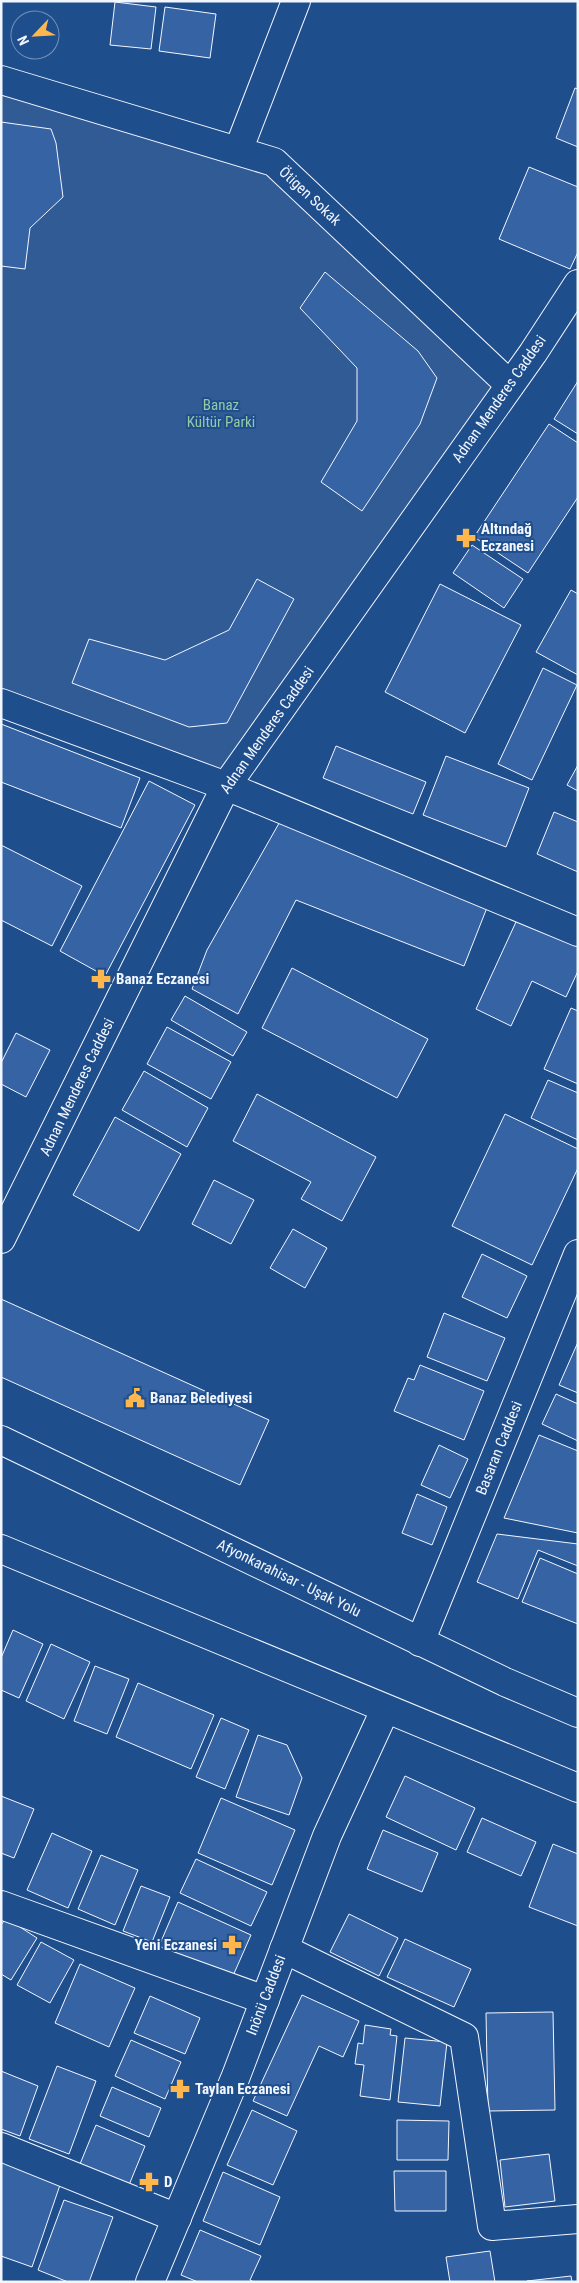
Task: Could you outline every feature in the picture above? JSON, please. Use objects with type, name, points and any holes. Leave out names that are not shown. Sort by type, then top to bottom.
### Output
[{"type":"main road","points":[[238,151],[296,1]]},
{"type":"main road","name":"Ötigen Sokak","points":[[1,80],[274,162],[510,385]]},
{"type":"main road","name":"Adnan Menderes Caddesi","points":[[1,1239],[226,786],[510,385],[578,284]]},
{"type":"main road","points":[[1,703],[226,786],[578,932]]},
{"type":"main road","name":"Basaran Caddesi","points":[[420,1642],[578,1254]]},
{"type":"main road","name":"Afyonkarahisar - Uşak Yolu","points":[[1,1440],[420,1642],[505,1682],[578,1713]]},
{"type":"main road","points":[[1,1549],[385,1710],[578,1788]]},
{"type":"main road","name":"Inönü Caddesi","points":[[150,2282],[265,2000],[327,1836],[385,1710]]},
{"type":"main road","points":[[1,1905],[265,2000]]},
{"type":"main road","points":[[284,1949],[464,2037],[492,2226],[578,2219]]},
{"type":"main road","points":[[1,2146],[177,2218]]},
{"type":"shaded area","name":"Banaz Kültür Parki","points":[[1,95],[274,162],[510,385],[226,786],[1,700]]},
{"type":"building","points":[[115,2],[156,7],[151,49],[110,45]]},
{"type":"building","points":[[165,7],[216,14],[210,58],[159,51]]},
{"type":"building","points":[[575,88],[578,89],[578,147],[556,138]]},
{"type":"building","points":[[1,122],[51,129],[56,143],[63,197],[30,228],[25,269],[1,266]]},
{"type":"building","points":[[529,167],[578,187],[578,252],[570,269],[499,239]]},
{"type":"building","points":[[325,272],[418,351],[437,378],[420,424],[362,511],[321,482],[357,421],[357,368],[300,308]]},
{"type":"building","points":[[578,381],[578,434],[554,419]]},
{"type":"building","points":[[549,424],[578,443],[578,497],[528,573],[474,537]]},
{"type":"building","points":[[472,545],[523,579],[504,608],[453,573]]},
{"type":"building","points":[[257,579],[294,599],[227,723],[189,727],[72,683],[89,639],[165,660],[229,630]]},
{"type":"building","points":[[440,584],[521,625],[465,733],[385,692]]},
{"type":"building","points":[[571,590],[578,594],[578,675],[536,652]]},
{"type":"building","points":[[543,668],[577,685],[532,780],[498,764]]},
{"type":"building","points":[[1,724],[140,778],[121,828],[1,782]]},
{"type":"building","points":[[336,746],[426,782],[413,814],[323,778]]},
{"type":"building","points":[[446,756],[529,788],[506,847],[423,815]]},
{"type":"building","points":[[578,765],[578,791],[567,785]]},
{"type":"building","points":[[149,781],[195,805],[105,976],[60,951]]},
{"type":"building","points":[[554,812],[578,822],[578,872],[537,854]]},
{"type":"building","points":[[282,818],[490,900],[464,966],[296,900],[238,1014],[192,989],[207,950]]},
{"type":"building","points":[[1,845],[82,886],[52,946],[1,920]]},
{"type":"building","points":[[521,911],[578,938],[578,971],[566,997],[532,981],[511,1026],[476,1009]]},
{"type":"building","points":[[292,968],[428,1039],[397,1098],[262,1028]]},
{"type":"building","points":[[185,996],[247,1032],[233,1056],[171,1020]]},
{"type":"building","points":[[571,1008],[578,1011],[578,1084],[544,1069]]},
{"type":"building","points":[[167,1027],[231,1062],[211,1099],[147,1064]]},
{"type":"building","points":[[16,1033],[50,1050],[26,1097],[1,1084],[1,1063]]},
{"type":"building","points":[[144,1071],[208,1108],[187,1147],[122,1110]]},
{"type":"building","points":[[548,1080],[578,1093],[578,1140],[531,1118]]},
{"type":"building","points":[[257,1094],[376,1157],[342,1221],[301,1199],[311,1182],[233,1141]]},
{"type":"building","points":[[505,1114],[578,1149],[578,1168],[532,1265],[452,1226]]},
{"type":"building","points":[[115,1117],[181,1154],[139,1231],[73,1195]]},
{"type":"building","points":[[214,1180],[254,1200],[231,1244],[192,1224]]},
{"type":"building","points":[[293,1229],[327,1248],[305,1288],[270,1268]]},
{"type":"building","points":[[482,1254],[527,1276],[507,1318],[462,1297]]},
{"type":"building","name":"Banaz Belediyesi","points":[[1,1299],[269,1420],[240,1485],[1,1377]]},
{"type":"building","points":[[444,1313],[505,1338],[487,1381],[427,1357]]},
{"type":"building","points":[[578,1342],[578,1393],[559,1385]]},
{"type":"building","points":[[420,1365],[484,1391],[464,1440],[394,1411],[408,1378],[414,1380]]},
{"type":"building","points":[[556,1394],[578,1404],[578,1441],[542,1424]]},
{"type":"building","points":[[539,1435],[578,1451],[578,1533],[504,1518]]},
{"type":"building","points":[[439,1445],[468,1459],[450,1498],[421,1485]]},
{"type":"building","points":[[417,1494],[447,1507],[432,1545],[402,1533]]},
{"type":"building","points":[[497,1534],[578,1544],[578,1566],[538,1550],[518,1599],[477,1582]]},
{"type":"building","points":[[540,1558],[578,1574],[578,1624],[522,1602]]},
{"type":"building","points":[[13,1630],[43,1644],[19,1698],[1,1690],[1,1658]]},
{"type":"building","points":[[51,1644],[90,1662],[64,1719],[26,1701]]},
{"type":"building","points":[[95,1666],[129,1679],[107,1734],[74,1721]]},
{"type":"building","points":[[138,1683],[214,1715],[191,1769],[116,1737]]},
{"type":"building","points":[[221,1718],[249,1730],[225,1789],[196,1777]]},
{"type":"building","points":[[258,1735],[287,1745],[302,1778],[289,1815],[236,1797]]},
{"type":"building","points":[[405,1776],[475,1808],[456,1850],[386,1817]]},
{"type":"building","points":[[1,1796],[34,1809],[14,1858],[1,1853]]},
{"type":"building","points":[[221,1798],[295,1830],[272,1885],[198,1853]]},
{"type":"building","points":[[482,1818],[536,1842],[521,1876],[467,1852]]},
{"type":"building","points":[[383,1830],[438,1853],[422,1892],[367,1869]]},
{"type":"building","points":[[52,1833],[92,1851],[68,1908],[27,1890]]},
{"type":"building","points":[[553,1844],[578,1854],[578,1926],[529,1907]]},
{"type":"building","points":[[101,1855],[138,1870],[115,1925],[78,1909]]},
{"type":"building","points":[[196,1859],[267,1892],[251,1926],[180,1893]]},
{"type":"building","points":[[141,1886],[170,1897],[152,1942],[123,1931]]},
{"type":"building","points":[[178,1902],[251,1935],[232,1978],[159,1946]]},
{"type":"building","points":[[349,1914],[398,1938],[379,1976],[330,1952]]},
{"type":"building","points":[[6,1918],[37,1938],[11,1980],[1,1974],[1,1925]]},
{"type":"building","points":[[405,1939],[471,1969],[454,2007],[387,1977]]},
{"type":"building","points":[[41,1942],[74,1960],[50,2003],[17,1985]]},
{"type":"building","points":[[80,1964],[135,1988],[109,2047],[55,2023]]},
{"type":"building","points":[[302,1995],[359,2021],[343,2057],[319,2046],[287,2116],[253,2101]]},
{"type":"building","points":[[150,1996],[200,2018],[185,2054],[134,2033]]},
{"type":"building","points":[[553,2012],[555,2110],[488,2111],[486,2013]]},
{"type":"building","points":[[365,2025],[391,2029],[390,2035],[397,2036],[390,2100],[360,2096],[364,2065],[355,2064],[358,2043],[363,2044]]},
{"type":"building","points":[[405,2038],[447,2042],[440,2106],[398,2102]]},
{"type":"building","points":[[131,2040],[181,2062],[165,2099],[115,2076]]},
{"type":"building","points":[[57,2066],[96,2081],[69,2154],[29,2139]]},
{"type":"building","points":[[1,2071],[38,2086],[20,2136],[1,2129]]},
{"type":"building","points":[[112,2087],[161,2108],[149,2137],[100,2116]]},
{"type":"building","points":[[252,2110],[297,2131],[273,2185],[227,2165]]},
{"type":"building","points":[[397,2120],[449,2121],[448,2160],[397,2160]]},
{"type":"building","points":[[96,2125],[145,2146],[129,2185],[80,2164]]},
{"type":"building","points":[[549,2154],[555,2201],[505,2207],[500,2160]]},
{"type":"building","points":[[1,2162],[61,2182],[32,2267],[1,2256]]},
{"type":"building","points":[[394,2171],[446,2171],[446,2211],[395,2211]]},
{"type":"building","points":[[223,2172],[280,2197],[260,2245],[203,2221]]},
{"type":"building","points":[[64,2200],[113,2217],[89,2282],[68,2282],[38,2270]]},
{"type":"building","points":[[200,2230],[261,2256],[250,2280],[254,2282],[198,2282],[181,2275]]},
{"type":"building","points":[[490,2251],[495,2282],[450,2282],[446,2257]]},
{"type":"building","points":[[571,2276],[572,2282],[527,2281]]},
{"type":"place","name":"Altındağ Eczanesi","points":[[466,538]]},
{"type":"place","name":"Banaz Eczanesi","points":[[101,979]]},
{"type":"place","name":"Banaz Belediyesi","points":[[135,1398]]},
{"type":"place","name":"Yeni Eczanesi","points":[[232,1945]]},
{"type":"place","name":"Taylan Eczanesi","points":[[180,2089]]},
{"type":"place","name":"D","points":[[149,2182]]}]
